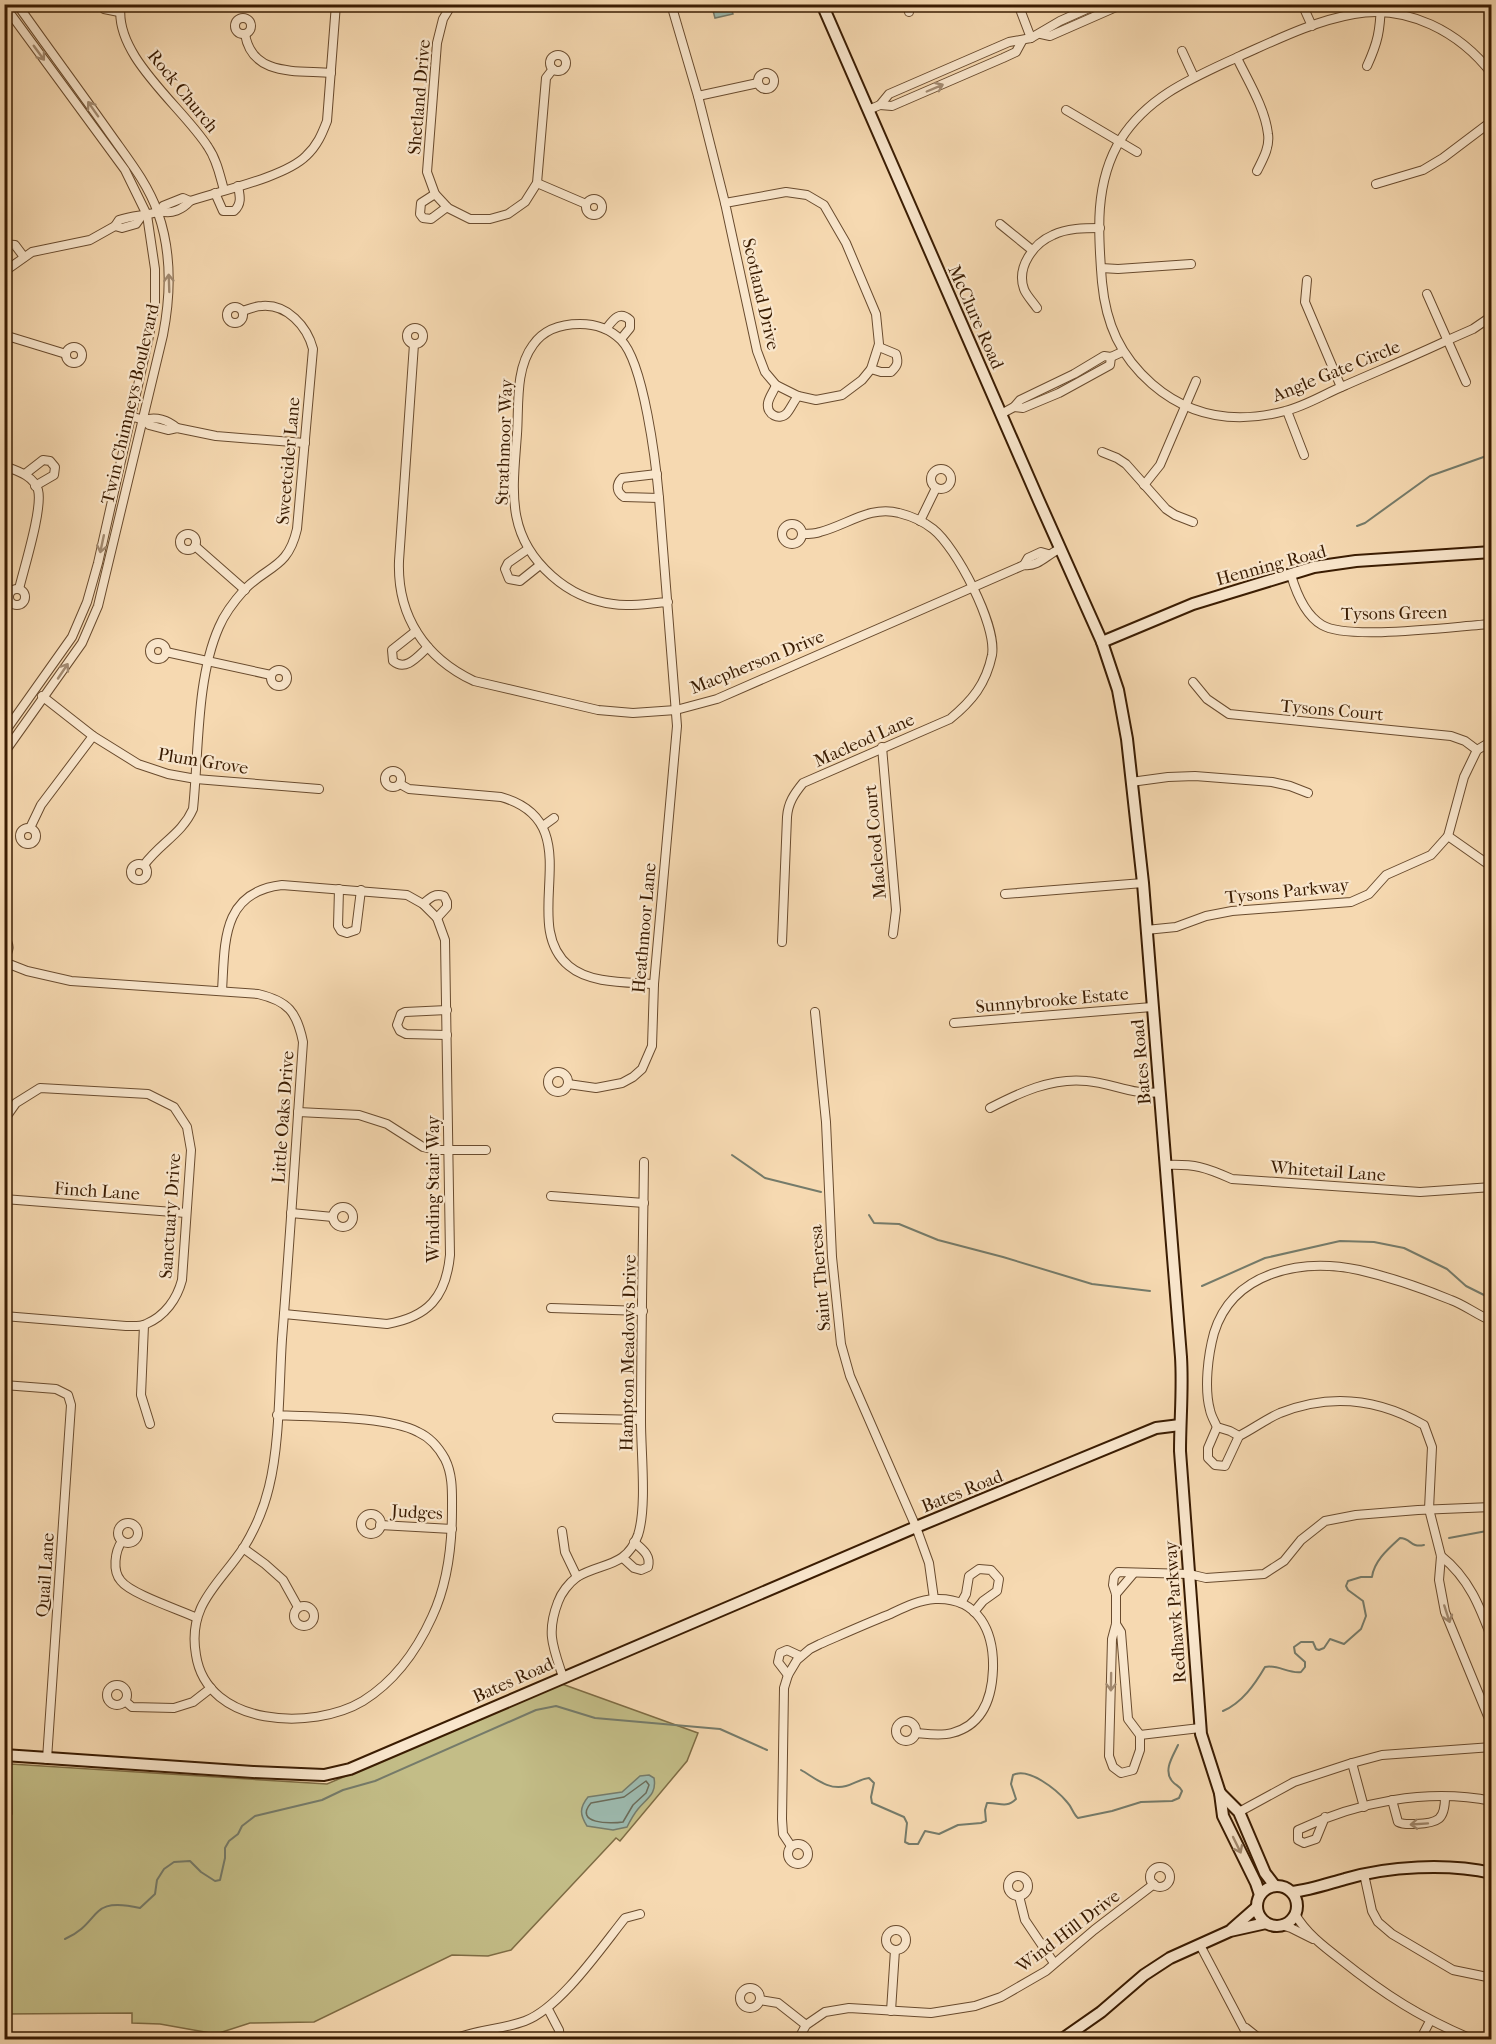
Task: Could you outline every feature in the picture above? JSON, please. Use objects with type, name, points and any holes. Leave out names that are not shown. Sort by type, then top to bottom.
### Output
[{"type":"street","name":"Twin Chimneys Boulevard","points":[[4,753],[82,643],[98,606],[169,305],[170,287],[167,254],[159,212],[133,165],[17,4]]},
{"type":"street","name":"Rock Church","points":[[100,4],[104,9],[120,8],[118,18],[124,39],[174,107],[210,149],[224,190]]},
{"type":"street","points":[[4,278],[6,266],[32,252],[90,240],[115,226],[118,220],[134,215],[144,216],[159,212],[163,206],[183,198],[190,201],[287,170],[306,156],[321,138],[327,121],[336,4]]},
{"type":"street","name":"Shetland Drive","points":[[452,4],[443,19],[435,65],[428,172],[435,194],[447,207],[459,215],[470,219],[490,219],[508,214],[525,202],[537,183]]},
{"type":"street","name":"Scotland Drive","points":[[671,4],[698,96],[757,351],[765,372],[776,385]]},
{"type":"street","name":"McClure Road","points":[[822,4],[1102,642]]},
{"type":"street","points":[[1018,4],[1031,38]]},
{"type":"street","points":[[880,105],[889,94],[1008,42],[1022,41],[1041,34],[1060,21],[1098,4]]},
{"type":"street","points":[[1041,34],[1050,36],[1123,4]]},
{"type":"street","points":[[1302,4],[1312,26]]},
{"type":"street","name":"Twin Chimneys Boulevard","points":[[4,5],[125,170],[144,216],[155,269],[155,304],[98,563],[87,602],[72,638],[4,733]]},
{"type":"street","points":[[1367,66],[1377,45],[1381,8]]},
{"type":"street","name":"Angle Gate Circle","points":[[1491,74],[1469,48],[1445,31],[1421,20],[1381,8],[1296,31],[1194,77],[1171,90],[1147,108],[1132,123],[1119,142],[1110,162],[1099,208],[1101,268],[1108,319],[1122,352],[1139,372],[1169,398],[1184,407],[1225,417],[1261,416],[1287,411],[1473,329],[1491,316]]},
{"type":"street","points":[[245,34],[252,55],[265,65],[331,73]]},
{"type":"street","points":[[868,110],[880,105],[892,106],[994,62],[1016,52],[1022,41]]},
{"type":"street","points":[[1182,51],[1194,77]]},
{"type":"street","points":[[1238,57],[1262,112],[1268,135],[1266,152],[1257,171]]},
{"type":"street","points":[[553,69],[546,78],[537,183],[586,204]]},
{"type":"street","points":[[698,96],[758,83]]},
{"type":"street","points":[[1066,110],[1137,152]]},
{"type":"street","points":[[1376,184],[1423,170],[1443,158],[1491,121]]},
{"type":"street","points":[[215,193],[224,211],[234,211],[239,205],[238,186]]},
{"type":"street","points":[[724,203],[786,192],[807,195],[824,205],[846,243],[876,314],[879,347],[872,369],[862,380],[842,395],[816,400],[798,396],[776,385],[767,407],[770,413],[782,417],[798,396]]},
{"type":"street","points":[[435,194],[421,203],[419,208],[423,218],[431,219],[447,207]]},
{"type":"street","points":[[1000,224],[1032,250]]},
{"type":"street","points":[[1037,308],[1024,289],[1022,276],[1024,264],[1032,250],[1053,234],[1083,228],[1100,228]]},
{"type":"street","points":[[4,244],[15,245],[24,256]]},
{"type":"street","points":[[1101,268],[1191,264]]},
{"type":"street","points":[[1306,280],[1305,302],[1341,387]]},
{"type":"street","points":[[1428,294],[1467,382]]},
{"type":"street","name":"Sweetcider Lane","points":[[144,865],[158,848],[184,827],[193,809],[208,661],[219,626],[245,590],[292,550],[297,529],[314,353],[310,337],[300,323],[287,313],[264,306],[243,311]]},
{"type":"street","points":[[606,329],[615,317],[626,316],[630,321],[630,328],[621,339]]},
{"type":"street","name":"Strathmoor Way","points":[[668,603],[615,605],[588,599],[571,591],[540,565],[528,549],[516,519],[513,489],[521,371],[533,345],[558,326],[591,324],[606,329],[621,339],[632,356],[640,383],[657,474],[668,603],[676,710]]},
{"type":"street","points":[[4,335],[66,354]]},
{"type":"street","name":"Macpherson Drive","points":[[414,344],[398,576],[403,606],[416,631],[443,663],[474,681],[598,710],[633,713],[676,710],[717,699],[1024,565],[1028,558],[1041,552],[1048,554],[1060,549]]},
{"type":"street","points":[[872,369],[891,372],[897,366],[896,354],[879,347]]},
{"type":"street","points":[[1001,414],[1014,407],[1020,400],[1104,357],[1112,357],[1122,352]]},
{"type":"street","points":[[1144,485],[1160,465],[1196,381]]},
{"type":"street","points":[[1287,411],[1304,455]]},
{"type":"street","points":[[130,416],[143,420],[152,417],[170,422],[177,429],[216,436],[305,443]]},
{"type":"street","points":[[1102,452],[1126,464],[1166,509],[1193,522]]},
{"type":"street","points":[[25,474],[43,460],[50,461],[55,467],[54,475],[35,486]]},
{"type":"street","points":[[4,466],[25,474],[38,490],[37,513],[19,589]]},
{"type":"street","points":[[657,474],[622,478],[617,488],[624,497],[659,498]]},
{"type":"street","points":[[802,534],[819,533],[872,512],[892,512],[920,520],[936,488]]},
{"type":"street","name":"Macleod Lane","points":[[782,942],[787,818],[788,807],[793,795],[803,783],[950,718],[970,703],[981,685],[992,654],[991,633],[972,586],[951,548],[934,529],[920,520]]},
{"type":"street","points":[[195,546],[245,590]]},
{"type":"street","points":[[528,549],[508,563],[505,569],[509,579],[520,581],[540,565]]},
{"type":"street","name":"Henning Road","points":[[1102,642],[1192,604],[1314,567],[1356,561],[1491,552]]},
{"type":"street","name":"Tysons Green","points":[[1291,575],[1301,601],[1320,625],[1344,633],[1491,624]]},
{"type":"street","points":[[416,631],[392,650],[393,661],[398,665],[404,665],[428,647]]},
{"type":"street","name":"Bates Road","points":[[4,1755],[254,1773],[324,1775],[350,1769],[916,1527],[1156,1428],[1180,1425],[1183,1387],[1143,883],[1118,690],[1102,642]]},
{"type":"street","points":[[166,652],[271,675]]},
{"type":"street","name":"Tysons Court","points":[[1193,682],[1207,699],[1229,714],[1451,736],[1466,741],[1477,750]]},
{"type":"street","name":"Plum Grove","points":[[35,691],[93,736],[138,764],[168,774],[196,779],[319,789]]},
{"type":"street","name":"Heathmoor Lane","points":[[568,1084],[596,1088],[622,1083],[642,1069],[652,1046],[654,984],[674,775],[676,710]]},
{"type":"street","points":[[30,828],[41,805],[93,736]]},
{"type":"street","points":[[1491,741],[1477,750],[1464,777],[1448,836],[1491,867]]},
{"type":"street","name":"Macleod Court","points":[[882,747],[896,910],[893,934]]},
{"type":"street","points":[[1131,782],[1195,776],[1272,782],[1308,793]]},
{"type":"street","points":[[400,784],[409,789],[501,797],[515,801],[536,815],[543,826],[549,846],[550,928],[553,943],[560,955],[569,967],[598,979],[654,984]]},
{"type":"street","points":[[543,826],[554,818]]},
{"type":"street","name":"Tysons Parkway","points":[[1146,930],[1176,927],[1206,915],[1232,910],[1351,902],[1369,894],[1386,875],[1431,855],[1448,836]]},
{"type":"street","points":[[1005,894],[1143,883]]},
{"type":"street","name":"Winding Stair Way","points":[[222,991],[228,927],[241,902],[248,896],[270,886],[361,890],[407,895],[423,904],[437,918],[445,940],[449,1151],[448,1270],[439,1295],[414,1318],[387,1324],[284,1314]]},
{"type":"street","points":[[339,889],[338,926],[341,931],[347,933],[356,930],[358,924],[361,890]]},
{"type":"street","name":"Winding Stair Way","points":[[423,904],[438,894],[444,896],[447,907],[437,918]]},
{"type":"street","name":"Little Oaks Drive","points":[[4,938],[8,943],[9,951],[4,960],[36,974],[71,981],[222,991],[275,998],[292,1010],[300,1024],[303,1042],[277,1415],[269,1486],[256,1524],[243,1548],[204,1600],[197,1618],[194,1638],[196,1658],[203,1675],[228,1704],[249,1714],[310,1718],[351,1707],[368,1698],[393,1677],[424,1634],[442,1589],[449,1563],[452,1528],[451,1480],[446,1461],[431,1441],[415,1430],[384,1422],[277,1415]]},
{"type":"street","name":"Sunnybrooke Estate","points":[[954,1023],[1152,1007]]},
{"type":"street","points":[[447,1010],[405,1012],[401,1014],[397,1025],[400,1031],[406,1034],[447,1035]]},
{"type":"street","name":"Saint Theresa","points":[[815,1012],[826,1122],[831,1248],[841,1344],[850,1376],[916,1527],[932,1573],[934,1599]]},
{"type":"street","points":[[990,1108],[1024,1090],[1056,1083],[1086,1080],[1147,1094],[1160,1092]]},
{"type":"street","name":"Sanctuary Drive","points":[[4,1120],[16,1102],[40,1088],[148,1094],[174,1107],[187,1127],[191,1150],[182,1280],[178,1295],[160,1315],[144,1325]]},
{"type":"street","points":[[298,1112],[359,1115],[387,1124],[423,1147],[449,1151],[486,1150]]},
{"type":"street","name":"Hampton Meadows Drive","points":[[623,1558],[637,1537],[642,1517],[644,1162]]},
{"type":"street","name":"Whitetail Lane","points":[[1166,1165],[1190,1164],[1204,1167],[1232,1179],[1409,1191],[1491,1187]]},
{"type":"street","points":[[551,1196],[644,1203]]},
{"type":"street","name":"Finch Lane","points":[[4,1199],[186,1213]]},
{"type":"street","points":[[291,1213],[333,1217]]},
{"type":"street","points":[[1491,1321],[1453,1300],[1358,1270],[1337,1267],[1302,1267],[1274,1272],[1251,1282],[1232,1298],[1217,1323],[1210,1348],[1208,1378],[1210,1410],[1217,1427],[1208,1448],[1208,1458],[1215,1465],[1225,1466],[1239,1436],[1278,1414],[1307,1404],[1342,1401],[1376,1404],[1405,1414],[1424,1425],[1432,1447],[1429,1509],[1441,1556],[1439,1580],[1445,1612],[1491,1726]]},
{"type":"street","points":[[551,1308],[643,1311]]},
{"type":"street","points":[[4,1316],[126,1326],[144,1325],[141,1395],[150,1424]]},
{"type":"street","name":"Quail Lane","points":[[4,1385],[56,1389],[68,1395],[72,1405],[47,1759]]},
{"type":"street","points":[[557,1418],[641,1420]]},
{"type":"street","name":"Redhawk Parkway","points":[[1180,1425],[1200,1728],[1209,1764],[1220,1794],[1223,1816],[1260,1895]]},
{"type":"street","points":[[1217,1427],[1239,1436]]},
{"type":"street","points":[[1116,1624],[1121,1632],[1128,1719],[1140,1735],[1140,1750],[1133,1770],[1121,1773],[1113,1767],[1109,1756],[1112,1639],[1116,1624],[1116,1594],[1113,1586],[1114,1577],[1118,1572],[1189,1575],[1206,1578],[1264,1574],[1284,1561],[1301,1540],[1324,1521],[1356,1515],[1491,1507]]},
{"type":"street","name":"Judges","points":[[380,1525],[452,1528]]},
{"type":"street","points":[[562,1531],[565,1552],[577,1577]]},
{"type":"street","points":[[122,1541],[118,1547],[115,1562],[121,1582],[197,1618]]},
{"type":"street","points":[[563,1677],[552,1645],[552,1619],[561,1596],[577,1577],[623,1558],[634,1568],[641,1570],[648,1567],[647,1553],[634,1542]]},
{"type":"street","points":[[243,1548],[265,1563],[283,1580],[298,1607]]},
{"type":"street","points":[[1441,1556],[1464,1579],[1478,1603],[1491,1639]]},
{"type":"street","points":[[961,1604],[968,1589],[969,1576],[979,1569],[996,1573],[999,1579],[997,1591],[974,1612]]},
{"type":"street","points":[[791,1846],[783,1834],[782,1820],[784,1699],[788,1675],[800,1656],[831,1639],[916,1603],[934,1599],[950,1600],[974,1612],[986,1625],[993,1645],[993,1685],[987,1705],[977,1718],[962,1730],[943,1735],[916,1733]]},
{"type":"street","points":[[788,1675],[778,1662],[780,1653],[787,1650],[800,1656]]},
{"type":"street","points":[[125,1701],[132,1707],[174,1708],[193,1702],[212,1688]]},
{"type":"street","points":[[1140,1735],[1200,1728]]},
{"type":"street","points":[[1239,1812],[1294,1782],[1382,1755],[1491,1747]]},
{"type":"street","points":[[1352,1763],[1364,1807]]},
{"type":"street","name":"Redhawk Parkway","points":[[1220,1794],[1239,1812],[1265,1873],[1275,1886]]},
{"type":"street","points":[[1325,1817],[1392,1800],[1417,1797],[1491,1801]]},
{"type":"street","points":[[1392,1800],[1398,1822],[1404,1825],[1436,1821],[1442,1816],[1445,1797]]},
{"type":"street","points":[[1292,1892],[1323,1887],[1364,1874],[1448,1866],[1474,1869],[1491,1874]]},
{"type":"street","points":[[1364,1874],[1372,1911],[1378,1922],[1392,1934],[1453,1970],[1491,1978]]},
{"type":"street","name":"Wind Hill Drive","points":[[806,2025],[825,2012],[849,2008],[931,2013],[975,2007],[1001,1996],[1046,1971],[1094,1930],[1154,1884]]},
{"type":"street","points":[[1323,1887],[1304,1899],[1296,1911],[1287,1923],[1275,1926],[1266,1923],[1259,1916],[1257,1907],[1260,1895],[1267,1888],[1286,1887],[1295,1897],[1296,1911],[1301,1924],[1317,1941],[1411,2011],[1474,2040]]},
{"type":"street","points":[[1019,1896],[1025,1920],[1054,1963]]},
{"type":"street","points":[[1230,1931],[1257,1907]]},
{"type":"street","points":[[452,2040],[464,2034],[524,2021],[548,2009],[626,1918],[640,1914]]},
{"type":"street","points":[[1061,2040],[1101,2012],[1144,1975],[1170,1958],[1230,1931],[1266,1923]]},
{"type":"street","points":[[1281,1925],[1317,1941]]},
{"type":"street","points":[[1200,1945],[1250,2040]]},
{"type":"street","points":[[891,2011],[896,1950]]},
{"type":"street","points":[[760,2000],[778,2003],[806,2025],[798,2040]]},
{"type":"street","points":[[548,2009],[559,2030],[560,2040]]},
{"type":"street","points":[[1420,2040],[1430,2021]]},
{"type":"street","points":[[1244,2026],[1261,2040]]},
{"type":"shaded area","points":[[562,1684],[698,1733],[687,1761],[620,1841],[616,1838],[511,1950],[488,1956],[452,1955],[314,2022],[250,2023],[216,2034],[160,2024],[132,2023],[132,2013],[5,2014],[4,1825],[12,1814],[11,1764],[327,1784]]},
{"type":"water","points":[[730,5],[733,14],[715,18],[712,7]]},
{"type":"water","points":[[649,1775],[654,1778],[653,1792],[627,1827],[613,1830],[587,1826],[582,1811],[588,1797],[622,1792],[640,1776]]},
{"type":"waterway","points":[[1357,526],[1365,523],[1430,476],[1492,454]]},
{"type":"waterway","points":[[732,1155],[765,1178],[821,1192]]},
{"type":"waterway","points":[[869,1215],[874,1223],[899,1224],[938,1240],[1092,1284],[1150,1291]]},
{"type":"waterway","points":[[1202,1286],[1265,1258],[1340,1241],[1374,1242],[1404,1248],[1447,1269],[1466,1286],[1492,1299]]},
{"type":"waterway","points":[[1449,1538],[1492,1530]]},
{"type":"waterway","points":[[1223,1711],[1242,1698],[1265,1667],[1301,1672],[1305,1667],[1305,1662],[1295,1653],[1294,1647],[1301,1642],[1313,1642],[1319,1650],[1324,1648],[1330,1639],[1344,1644],[1361,1629],[1366,1616],[1363,1601],[1348,1590],[1346,1586],[1348,1581],[1361,1577],[1372,1577],[1373,1571],[1386,1551],[1400,1538],[1419,1546],[1424,1545]]},
{"type":"waterway","points":[[65,1939],[77,1932],[103,1908],[111,1905],[140,1908],[155,1894],[157,1880],[164,1869],[174,1862],[190,1861],[215,1881],[220,1880],[225,1848],[242,1826],[255,1816],[322,1800],[343,1790],[375,1781],[536,1710],[556,1706],[595,1718],[720,1729],[767,1750]]},
{"type":"waterway","points":[[801,1770],[822,1783],[834,1787],[846,1786],[869,1778],[874,1783],[872,1803],[904,1817],[907,1823],[905,1842],[918,1844],[925,1831],[939,1834],[958,1825],[986,1821],[987,1803],[1009,1804],[1016,1799],[1011,1784],[1013,1775],[1020,1773],[1034,1777],[1050,1786],[1067,1802],[1078,1818],[1141,1802],[1172,1801],[1179,1798],[1182,1791],[1169,1777],[1168,1772],[1178,1745]]}]
